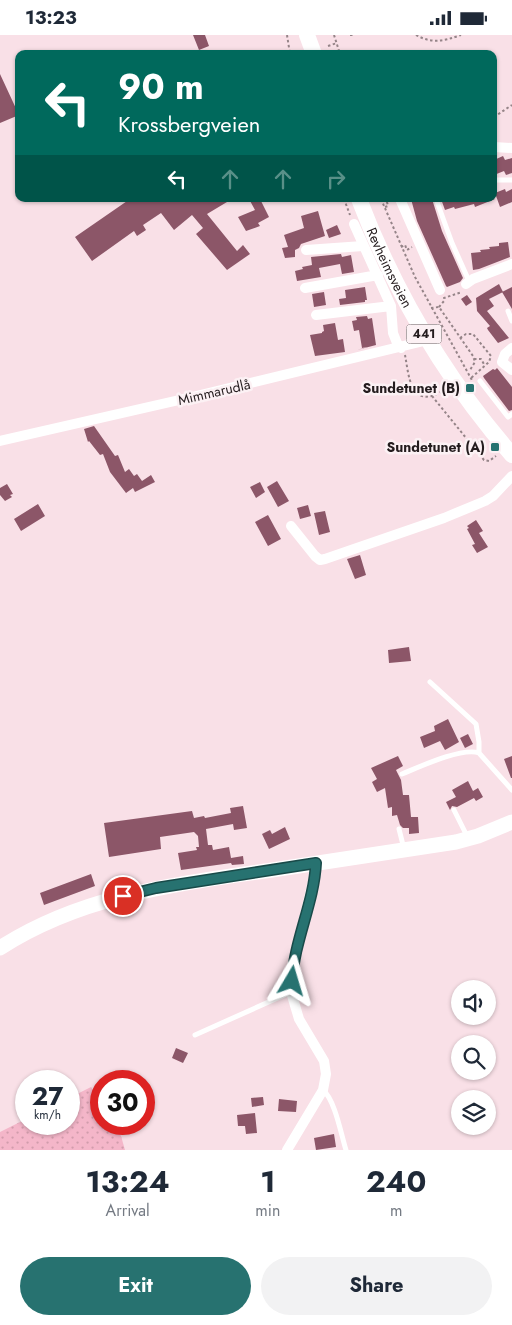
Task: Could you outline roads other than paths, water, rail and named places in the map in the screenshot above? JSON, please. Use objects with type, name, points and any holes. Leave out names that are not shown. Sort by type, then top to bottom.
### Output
[{"type":"main road","points":[[308,35],[319,50]]},
{"type":"main road","points":[[313,35],[320,50]]},
{"type":"main road","name":"Revheimsveien","points":[[360,202],[393,279],[428,341],[504,455]]},
{"type":"street","points":[[497,147],[512,148]]},
{"type":"street","points":[[396,202],[430,279],[440,290]]},
{"type":"street","name":"Revheimsveien","points":[[354,224],[391,306],[393,333],[403,351]]},
{"type":"street","points":[[306,250],[363,247]]},
{"type":"street","points":[[468,283],[512,264]]},
{"type":"street","points":[[305,288],[378,275]]},
{"type":"street","points":[[316,315],[391,306]]},
{"type":"street","name":"Mimmarudlå","points":[[0,441],[403,351],[428,341]]},
{"type":"street","points":[[512,348],[505,354],[502,362],[512,370]]},
{"type":"street","points":[[291,526],[315,556],[320,560],[325,559],[444,518],[485,501],[494,496],[512,476]]},
{"type":"street","points":[[0,948],[39,926],[106,899],[156,888],[456,842],[512,822]]},
{"type":"street","points":[[287,1150],[323,1090],[326,1074],[324,1061],[299,1019],[291,991],[292,966],[313,883],[316,863]]},
{"type":"lane","points":[[497,180],[512,180]]},
{"type":"lane","points":[[437,202],[468,283]]},
{"type":"lane","points":[[508,311],[512,321]]},
{"type":"lane","points":[[480,381],[508,417],[512,414]]},
{"type":"lane","points":[[430,682],[476,724],[479,753]]},
{"type":"lane","points":[[402,774],[469,751],[479,753],[512,789]]},
{"type":"lane","points":[[454,810],[468,839]]},
{"type":"lane","points":[[399,829],[404,850]]},
{"type":"lane","points":[[195,1035],[291,991]]},
{"type":"lane","points":[[323,1090],[328,1094],[346,1150]]},
{"type":"place","name":"Sundetunet (B)","points":[[470,388]]},
{"type":"place","name":"Sundetunet (A)","points":[[495,447]]}]
